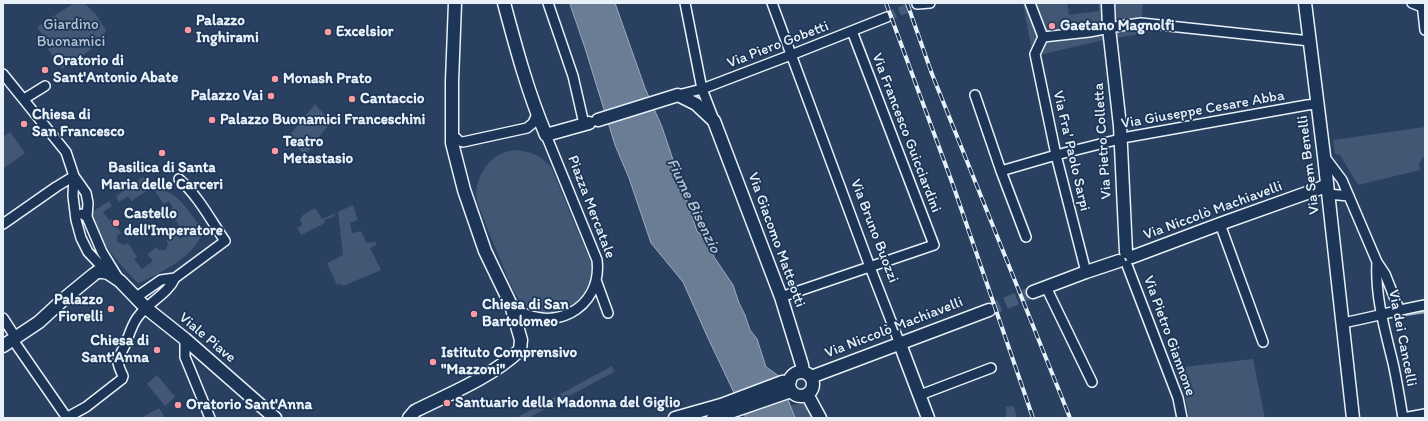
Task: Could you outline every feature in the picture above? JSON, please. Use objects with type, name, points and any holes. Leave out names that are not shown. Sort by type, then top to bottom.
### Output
[{"type":"street","points":[[412,414],[488,374],[507,362],[520,350],[520,340],[511,305],[482,252],[452,143],[452,80],[455,3]]},
{"type":"street","name":"Piazza Mercatale","points":[[504,3],[537,114],[596,260],[598,271],[589,296],[576,311],[556,319],[538,318],[527,315],[511,305]]},
{"type":"street","points":[[548,3],[590,122]]},
{"type":"street","name":"Via Giacomo Matteotti","points":[[685,3],[702,89],[781,297],[802,365],[814,385],[811,392],[808,394]]},
{"type":"street","name":"Via Bruno Buozzi","points":[[772,3],[928,418]]},
{"type":"street","points":[[1030,3],[1043,37],[1089,32],[1141,23],[1310,41]]},
{"type":"street","name":"Via Pietro Colletta","points":[[1108,3],[1109,28],[1121,139],[1126,259]]},
{"type":"street","name":"Via Sem Benelli","points":[[1305,3],[1328,189],[1353,418]]},
{"type":"street","points":[[1412,3],[1422,5],[1425,30]]},
{"type":"street","name":"Via Piero Gobetti","points":[[678,95],[702,89],[887,16]]},
{"type":"street","name":"Via Francesco Guicciardini","points":[[852,31],[934,245],[870,267]]},
{"type":"street","name":"Via Fra' Paolo Sarpi","points":[[1043,37],[1035,54],[1056,154],[1086,272]]},
{"type":"street","points":[[3,74],[66,152],[74,176],[86,193],[88,203],[87,217],[74,209]]},
{"type":"street","points":[[22,98],[45,86]]},
{"type":"street","points":[[546,135],[678,95]]},
{"type":"street","name":"Via Giacomo Matteotti","points":[[678,95],[696,104],[714,121]]},
{"type":"street","points":[[975,95],[1001,171],[1026,237]]},
{"type":"street","name":"Via Giuseppe Cesare Abba","points":[[1001,171],[1056,154],[1121,139],[1317,104]]},
{"type":"street","points":[[452,136],[463,142],[527,128],[533,123],[537,114]]},
{"type":"street","name":"Via dei Cancelli","points":[[1324,156],[1342,180],[1378,262],[1385,274],[1399,310]]},
{"type":"street","points":[[3,224],[60,184],[74,176]]},
{"type":"street","name":"Viale Piave","points":[[74,176],[74,209],[78,226],[88,252],[108,273],[120,281]]},
{"type":"street","points":[[3,318],[15,339],[67,418],[86,406],[122,379],[123,376],[117,362],[118,356],[125,346],[137,318],[153,300],[165,293],[175,278],[225,241],[203,206],[189,188],[179,179]]},
{"type":"street","points":[[1328,189],[1348,196]]},
{"type":"street","name":"Via Niccolò Machiavelli","points":[[1032,292],[1220,224],[1328,189]]},
{"type":"street","name":"Viale Piave","points":[[87,217],[102,252],[120,281],[135,298],[185,339],[275,418]]},
{"type":"street","points":[[1220,224],[1263,342]]},
{"type":"street","name":"Via Pietro Giannone","points":[[1126,259],[1175,391],[1182,418]]},
{"type":"street","name":"Via dei Cancelli","points":[[1378,262],[1377,277],[1381,316],[1393,365],[1403,418]]},
{"type":"street","points":[[781,297],[870,267]]},
{"type":"street","points":[[3,346],[39,322],[65,298],[97,272],[108,273]]},
{"type":"street","points":[[135,298],[161,280],[175,278]]},
{"type":"street","points":[[596,280],[608,313]]},
{"type":"street","points":[[1046,287],[1092,382]]},
{"type":"street","points":[[1342,323],[1381,316],[1399,310],[1425,305]]},
{"type":"street","name":"Via Niccolò Machiavelli","points":[[807,375],[900,344],[988,310]]},
{"type":"street","points":[[185,339],[185,357],[210,418]]},
{"type":"street","points":[[920,395],[991,368]]},
{"type":"street","points":[[675,418],[722,414],[787,387],[796,373],[807,375]]},
{"type":"street","points":[[787,387],[797,395],[804,396],[808,394],[820,418]]},
{"type":"street","points":[[1403,418],[1425,414]]},
{"type":"green space","name":"Giardino Buonamici","points":[[74,3],[84,3],[95,13],[106,30],[99,42],[62,69],[48,49],[51,47],[37,27]]},
{"type":"green space","points":[[1023,3],[1067,3],[1069,15],[1099,11],[1098,3],[1143,3],[1140,34],[1103,40],[1040,55],[1035,54],[1032,51]]},
{"type":"green space","points":[[315,104],[331,122],[305,155],[288,137]]},
{"type":"green space","points":[[1425,127],[1425,155],[1419,163],[1420,170],[1358,185],[1340,155],[1335,154],[1333,140]]},
{"type":"green space","points":[[10,132],[25,153],[3,169],[3,137]]},
{"type":"green space","points":[[515,150],[535,155],[551,167],[592,265],[591,275],[585,293],[573,306],[565,310],[556,312],[535,311],[528,308],[518,298],[508,279],[478,204],[476,193],[482,172],[497,156]]},
{"type":"green space","points":[[143,177],[147,182],[143,185],[147,191],[131,201],[128,196],[119,202],[116,196]]},
{"type":"green space","points":[[157,188],[167,191],[185,206],[199,226],[201,231],[200,239],[186,255],[176,263],[155,276],[138,283],[116,259],[103,241],[94,222],[92,212],[109,201],[112,206],[103,212],[109,220],[112,219],[121,233],[117,236],[117,242],[124,245],[128,243],[137,257],[134,259],[142,269],[153,261],[147,254],[157,247],[159,250],[166,250],[168,244],[166,241],[176,234],[180,239],[189,233],[183,225],[180,227],[169,210],[173,207],[169,201],[164,204],[154,190]]},
{"type":"green space","points":[[353,205],[358,220],[350,223],[352,233],[361,231],[367,243],[376,242],[376,245],[370,248],[381,270],[343,286],[341,284],[337,285],[327,263],[343,255],[338,212]]},
{"type":"green space","points":[[315,208],[322,219],[334,214],[335,216],[324,220],[325,223],[301,235],[297,228],[302,225],[300,219],[304,214]]},
{"type":"green space","points":[[1253,359],[1265,418],[1189,418],[1185,396],[1175,368]]},
{"type":"green space","points":[[612,366],[614,372],[528,418],[516,418]]},
{"type":"green space","points":[[157,375],[175,397],[165,406],[147,384]]},
{"type":"green space","points":[[808,402],[814,418],[795,418],[790,406]]},
{"type":"green space","points":[[1014,406],[1017,418],[1006,418],[1006,407]]},
{"type":"green space","points":[[159,408],[165,418],[141,418]]},
{"type":"shaded area","points":[[570,3],[615,3],[645,88],[662,127],[697,231],[713,247],[714,257],[733,285],[750,330],[757,339],[766,367],[779,376],[795,418],[746,418],[683,282],[651,243],[629,178],[615,145]]},
{"type":"waterway","points":[[1385,318],[1425,312]]},
{"type":"tunnel","points":[[887,17],[917,4]]},
{"type":"tunnel","points":[[989,310],[1033,292]]},
{"type":"railway","points":[[886,3],[953,185],[1033,418]]},
{"type":"railway","points":[[907,3],[932,74],[1070,418]]},
{"type":"place","name":"Gaetano Magnolfi","points":[[1052,26]]},
{"type":"place","name":"Palazzo Inghirami","points":[[188,30]]},
{"type":"place","name":"Excelsior","points":[[328,32]]},
{"type":"place","name":"Oratorio di Sant'Antonio Abate","points":[[45,70]]},
{"type":"place","name":"Monash Prato","points":[[275,79]]},
{"type":"place","name":"Palazzo Vai","points":[[271,96]]},
{"type":"place","name":"Cantaccio","points":[[352,99]]},
{"type":"place","name":"Palazzo Buonamici Franceschini","points":[[212,120]]},
{"type":"place","name":"Chiesa di San Francesco","points":[[24,124]]},
{"type":"place","name":"Teatro Metastasio","points":[[275,151]]},
{"type":"place","name":"Basilica di Santa Maria delle Carceri","points":[[162,153]]},
{"type":"place","name":"Castello dell'Imperatore","points":[[116,223]]},
{"type":"place","name":"Palazzo Fiorelli","points":[[111,309]]},
{"type":"place","name":"Chiesa di San Bartolomeo","points":[[474,314]]},
{"type":"place","name":"Chiesa di Sant'Anna","points":[[157,350]]},
{"type":"place","name":"Istituto Comprensivo \"Mazzoni\"","points":[[433,362]]},
{"type":"place","name":"Santuario della Madonna del Giglio","points":[[447,403]]},
{"type":"place","name":"Oratorio Sant'Anna","points":[[178,405]]},
{"type":"water label","name":"Fiume Bisenzio","points":[[693,206]]}]
